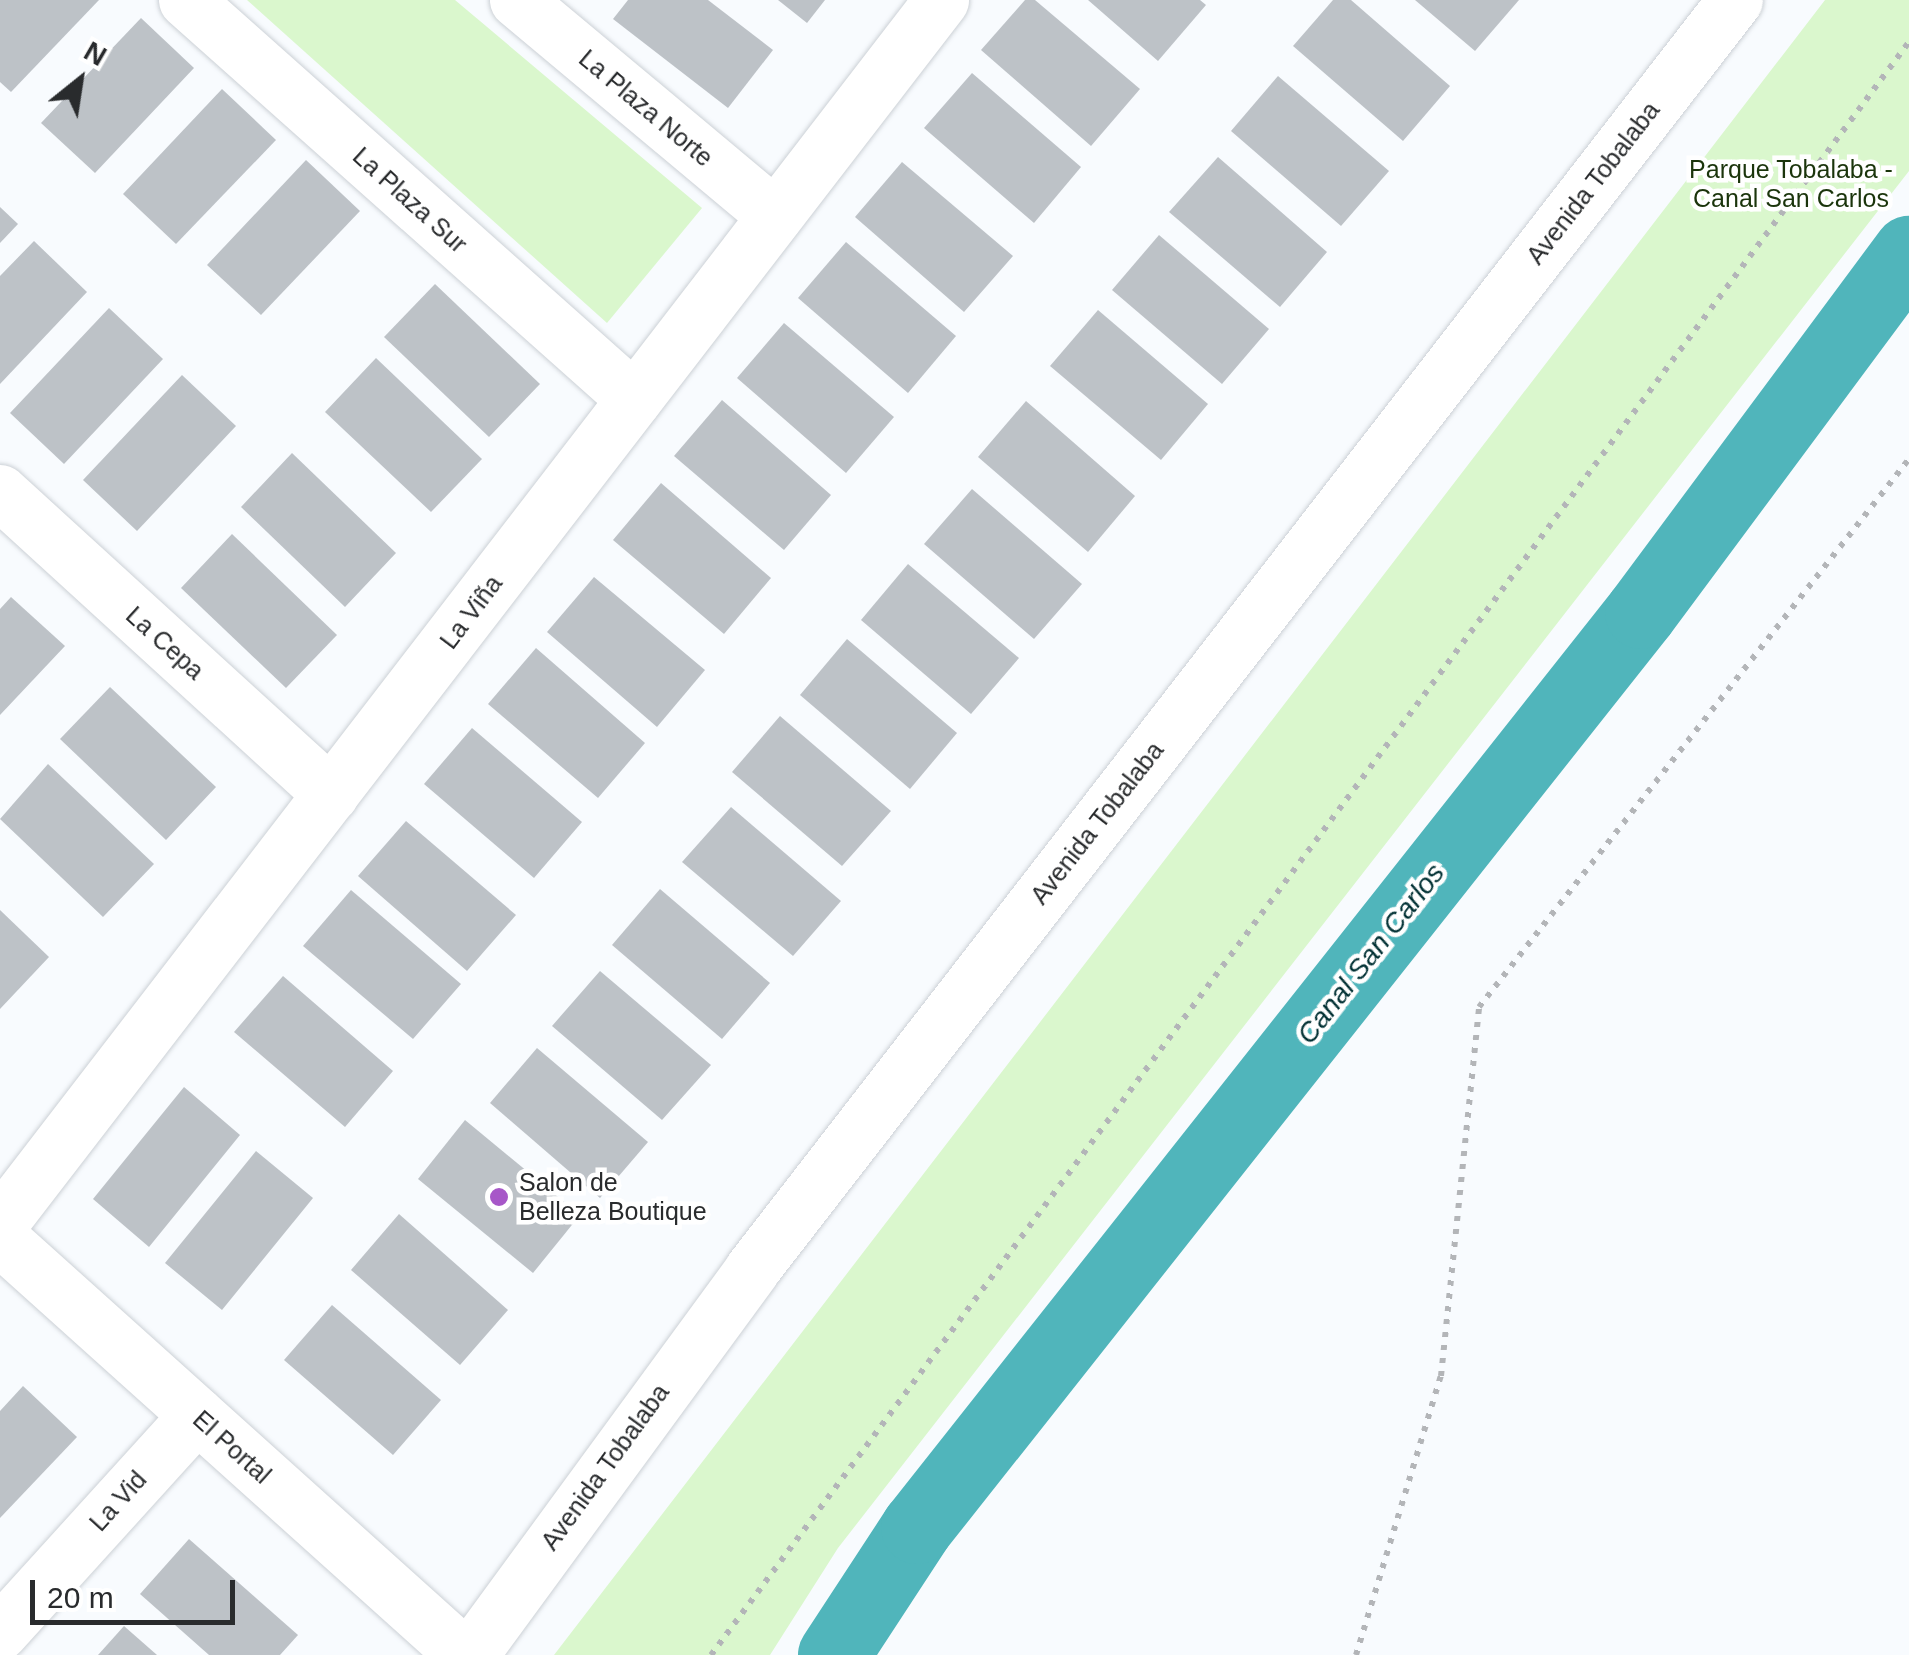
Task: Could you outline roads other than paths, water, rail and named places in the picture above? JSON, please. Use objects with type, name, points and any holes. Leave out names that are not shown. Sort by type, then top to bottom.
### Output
[{"type":"street","name":"La Plaza Sur","points":[[186,0],[634,399]]},
{"type":"street","name":"La Plaza Norte","points":[[518,0],[775,216]]},
{"type":"street","name":"La Viña","points":[[0,1223],[942,0]]},
{"type":"street","name":"Avenida Tobalaba","points":[[467,1655],[752,1269],[1735,0]]},
{"type":"street","name":"La Cepa","points":[[0,492],[331,794]]},
{"type":"street","name":"El Portal","points":[[0,1238],[467,1655]]},
{"type":"street","name":"La Vid","points":[[0,1632],[196,1415]]},
{"type":"waterway","name":"Canal San Carlos","points":[[834,1655],[917,1528],[1641,613],[1909,252]]},
{"type":"place","name":"Salon de Belleza Boutique","points":[[499,1197]]},
{"type":"park label","name":"Parque Tobalaba - Canal San Carlos","points":[[1791,184]]}]
